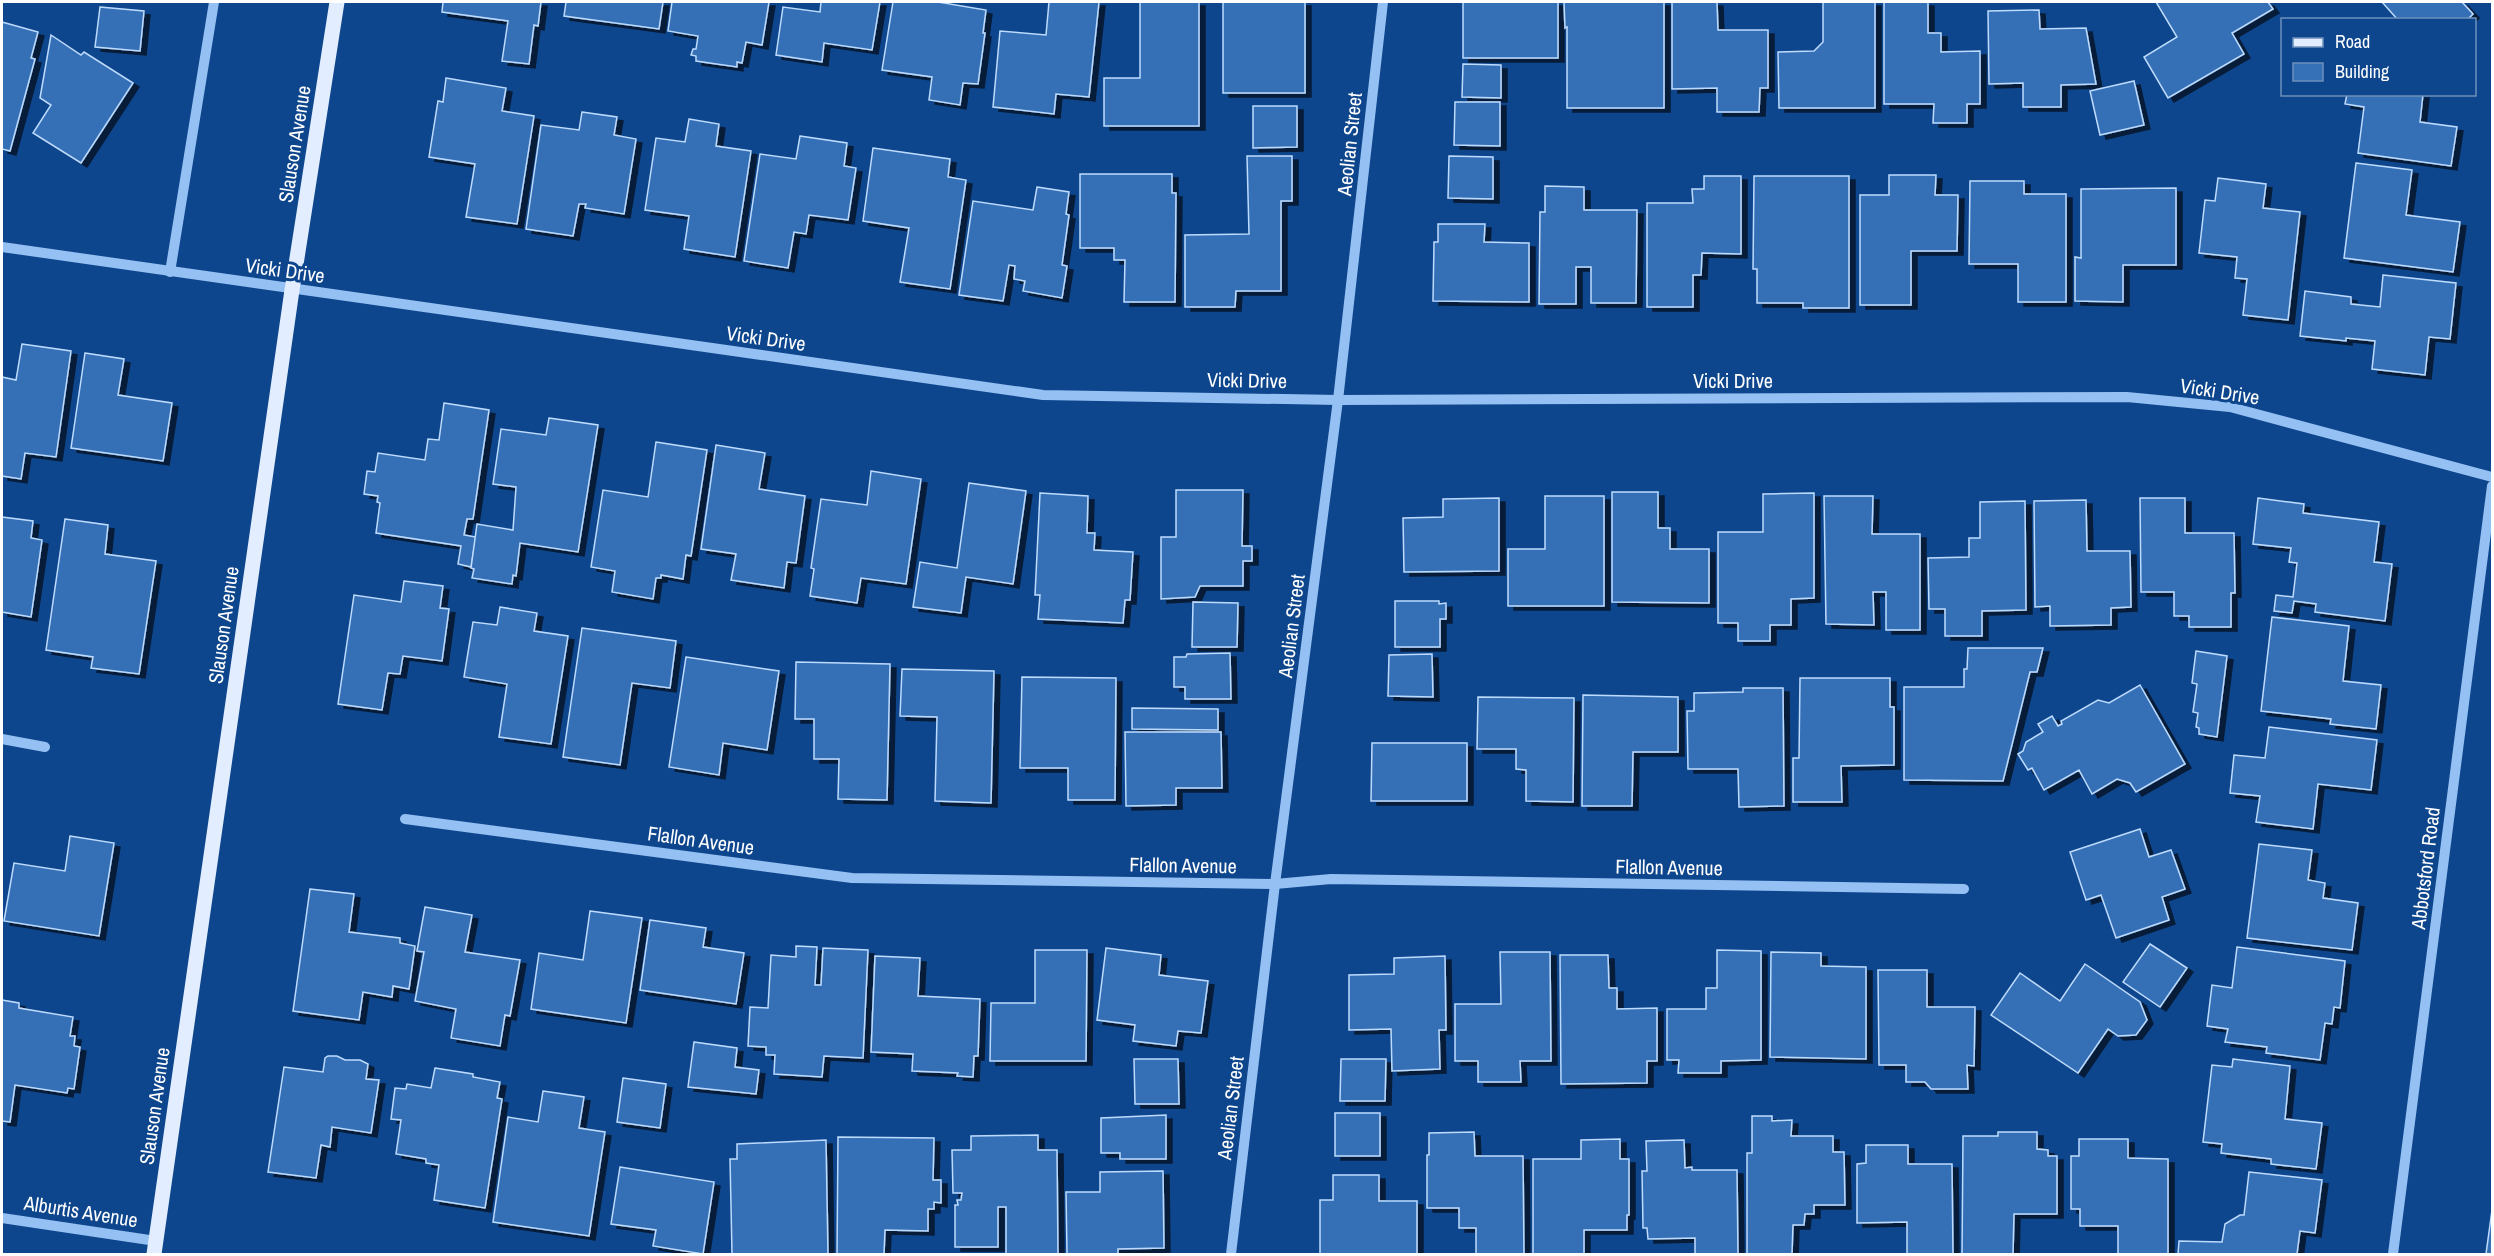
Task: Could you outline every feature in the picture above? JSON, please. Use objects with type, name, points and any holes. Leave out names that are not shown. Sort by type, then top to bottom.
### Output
[{"type":"main road","name":"Slauson Avenue","points":[[155,1248],[292,290],[336,2]]},
{"type":"street","points":[[170,272],[214,2]]},
{"type":"street","name":"Aeolian Street","points":[[1231,1254],[1275,884],[1338,400],[1383,2]]},
{"type":"street","name":"Vicki Drive","points":[[2,247],[1043,395],[1338,400],[2127,397],[2230,407],[2493,477]]},
{"type":"street","name":"Abbotsford Road","points":[[2393,1254],[2493,486]]},
{"type":"street","points":[[2,739],[45,747]]},
{"type":"street","name":"Flallon Avenue","points":[[405,819],[852,878],[1275,884],[1331,879],[1964,889]]},
{"type":"street","name":"Alburtis Avenue","points":[[2,1218],[155,1248]]},
{"type":"building","points":[[443,2],[541,2],[538,26],[534,25],[529,64],[502,61],[508,21],[442,12]]},
{"type":"building","points":[[566,2],[663,2],[659,29],[564,16]]},
{"type":"building","points":[[672,2],[769,2],[762,45],[746,42],[742,63],[737,62],[737,67],[696,61],[696,56],[691,55],[693,49],[696,49],[698,36],[668,31]]},
{"type":"building","points":[[821,2],[880,2],[872,50],[824,43],[822,62],[776,55],[783,7],[820,12]]},
{"type":"building","points":[[893,2],[938,2],[986,10],[978,84],[963,83],[960,105],[929,100],[932,77],[882,70]]},
{"type":"building","points":[[1049,2],[1099,2],[1089,97],[1056,94],[1054,114],[993,107],[1000,31],[1046,35]]},
{"type":"building","points":[[1140,2],[1199,2],[1199,126],[1104,126],[1104,78],[1140,78]]},
{"type":"building","points":[[1223,2],[1305,2],[1305,93],[1223,93]]},
{"type":"building","points":[[1463,2],[1558,2],[1558,58],[1463,58]]},
{"type":"building","points":[[1564,2],[1664,2],[1664,108],[1567,108],[1567,27],[1565,28]]},
{"type":"building","points":[[1672,2],[1717,2],[1718,30],[1768,30],[1768,88],[1760,88],[1759,112],[1717,112],[1717,88],[1672,89]]},
{"type":"building","points":[[1823,2],[1875,2],[1875,108],[1779,108],[1778,52],[1814,51],[1823,42]]},
{"type":"building","points":[[1884,2],[1928,2],[1928,33],[1941,33],[1941,52],[1980,51],[1980,104],[1967,104],[1967,123],[1933,123],[1934,104],[1884,104]]},
{"type":"building","points":[[2156,2],[2268,2],[2273,9],[2232,33],[2244,54],[2168,98],[2144,57],[2177,37]]},
{"type":"building","points":[[2382,2],[2462,2],[2473,14],[2469,18],[2396,18]]},
{"type":"building","points":[[100,7],[144,11],[140,51],[95,47]]},
{"type":"building","points":[[2039,10],[2040,29],[2086,28],[2096,84],[2061,85],[2061,107],[2023,107],[2023,83],[1989,84],[1988,11]]},
{"type":"building","points":[[2,22],[38,32],[31,58],[35,59],[10,151],[2,149]]},
{"type":"building","points":[[51,35],[81,55],[84,52],[133,83],[81,163],[33,133],[51,105],[40,98]]},
{"type":"building","points":[[1463,64],[1501,65],[1501,98],[1462,97]]},
{"type":"building","points":[[446,78],[506,88],[502,111],[534,116],[517,224],[466,217],[475,164],[429,157],[438,101],[443,102]]},
{"type":"building","points":[[2134,81],[2144,125],[2100,135],[2090,91]]},
{"type":"building","points":[[2347,96],[2423,96],[2420,122],[2457,127],[2451,166],[2358,153],[2364,107],[2345,104]]},
{"type":"building","points":[[1455,102],[1500,102],[1500,146],[1454,145]]},
{"type":"building","points":[[1253,106],[1297,106],[1297,147],[1253,148]]},
{"type":"building","points":[[582,112],[617,117],[614,135],[636,139],[624,214],[585,208],[586,204],[579,204],[573,236],[526,229],[541,125],[579,130]]},
{"type":"building","points":[[689,119],[719,124],[716,146],[751,151],[735,257],[684,249],[689,216],[645,210],[656,138],[685,142]]},
{"type":"building","points":[[800,136],[847,143],[844,166],[856,168],[848,220],[809,215],[806,234],[794,232],[788,268],[744,261],[760,154],[796,159]]},
{"type":"building","points":[[873,148],[950,159],[948,177],[966,180],[950,289],[900,282],[909,228],[863,221]]},
{"type":"building","points":[[1247,156],[1292,156],[1292,201],[1281,201],[1281,291],[1236,291],[1235,307],[1185,307],[1185,235],[1249,234]]},
{"type":"building","points":[[1449,156],[1493,157],[1493,199],[1448,198]]},
{"type":"building","points":[[2356,163],[2412,170],[2406,215],[2460,222],[2453,272],[2344,258]]},
{"type":"building","points":[[1080,174],[1172,174],[1172,193],[1176,193],[1175,302],[1124,302],[1125,260],[1114,260],[1114,248],[1080,248]]},
{"type":"building","points":[[1889,175],[1936,175],[1935,195],[1958,195],[1957,251],[1911,251],[1911,305],[1860,305],[1860,195],[1889,195]]},
{"type":"building","points":[[1704,176],[1741,176],[1741,254],[1702,253],[1701,275],[1693,275],[1693,307],[1647,307],[1647,203],[1693,203],[1692,189],[1704,189]]},
{"type":"building","points":[[1754,176],[1849,176],[1849,308],[1803,308],[1803,303],[1757,303],[1757,269],[1753,269]]},
{"type":"building","points":[[2218,178],[2266,184],[2263,208],[2300,212],[2288,320],[2243,315],[2247,279],[2235,278],[2237,257],[2199,253],[2205,200],[2215,201]]},
{"type":"building","points":[[1970,181],[2024,181],[2024,194],[2066,194],[2066,302],[2018,302],[2018,264],[1969,264]]},
{"type":"building","points":[[1545,186],[1584,187],[1584,210],[1637,210],[1636,303],[1591,303],[1591,267],[1576,267],[1576,304],[1539,304],[1540,212],[1545,212]]},
{"type":"building","points":[[1037,187],[1069,192],[1066,214],[1069,215],[1062,265],[1067,266],[1062,298],[1023,291],[1025,281],[1014,279],[1015,266],[1009,265],[1003,301],[959,295],[973,201],[1033,210]]},
{"type":"building","points":[[2176,188],[2176,265],[2123,265],[2123,302],[2075,301],[2075,257],[2081,258],[2081,189]]},
{"type":"building","points":[[1438,224],[1485,224],[1484,242],[1529,243],[1529,302],[1433,301],[1434,242],[1438,242]]},
{"type":"building","points":[[2383,275],[2456,283],[2450,339],[2429,337],[2425,375],[2372,369],[2375,341],[2346,338],[2346,341],[2300,336],[2305,291],[2351,297],[2351,304],[2380,307]]},
{"type":"building","points":[[22,344],[71,351],[56,457],[25,453],[21,479],[2,476],[2,377],[16,380]]},
{"type":"building","points":[[85,353],[124,359],[118,395],[172,403],[163,461],[71,448]]},
{"type":"building","points":[[444,403],[489,410],[473,519],[467,519],[464,535],[476,537],[471,567],[458,564],[461,546],[376,533],[380,503],[377,502],[378,496],[364,494],[367,471],[375,472],[378,453],[425,460],[428,439],[439,440]]},
{"type":"building","points":[[549,418],[598,425],[578,552],[520,543],[516,576],[513,575],[512,584],[472,578],[474,569],[471,568],[477,524],[513,530],[516,487],[493,484],[501,429],[546,435]]},
{"type":"building","points":[[656,442],[707,450],[691,556],[686,555],[683,579],[661,575],[661,578],[656,578],[653,599],[612,592],[615,571],[591,567],[603,490],[648,497]]},
{"type":"building","points":[[716,445],[765,453],[759,489],[805,496],[796,563],[787,562],[784,588],[731,580],[736,554],[701,549]]},
{"type":"building","points":[[871,471],[921,479],[906,584],[861,578],[857,603],[810,596],[814,569],[811,568],[821,499],[867,505]]},
{"type":"building","points":[[969,483],[1026,491],[1013,584],[966,577],[961,613],[913,607],[920,562],[957,568]]},
{"type":"building","points":[[1176,490],[1243,490],[1242,546],[1252,546],[1252,561],[1243,561],[1243,586],[1200,586],[1195,597],[1161,599],[1161,537],[1176,537]]},
{"type":"building","points":[[1612,492],[1658,492],[1658,528],[1670,528],[1670,549],[1709,549],[1709,603],[1612,602]]},
{"type":"building","points":[[1040,493],[1088,496],[1087,533],[1095,533],[1094,550],[1133,552],[1130,600],[1125,600],[1123,623],[1038,619],[1040,595],[1035,595]]},
{"type":"building","points":[[1814,493],[1814,598],[1791,599],[1791,625],[1770,625],[1770,641],[1738,641],[1738,623],[1718,623],[1718,532],[1763,532],[1763,494]]},
{"type":"building","points":[[1545,496],[1604,496],[1604,606],[1508,606],[1508,549],[1545,549]]},
{"type":"building","points":[[1824,496],[1873,496],[1872,534],[1920,534],[1920,630],[1886,630],[1886,592],[1873,592],[1874,625],[1826,624]]},
{"type":"building","points":[[1499,498],[1499,571],[1404,572],[1403,518],[1443,517],[1443,499]]},
{"type":"building","points":[[2140,498],[2185,498],[2185,533],[2234,533],[2235,593],[2231,593],[2231,627],[2189,627],[2189,616],[2174,616],[2174,592],[2141,592]]},
{"type":"building","points":[[2258,498],[2304,504],[2303,513],[2379,522],[2374,562],[2392,564],[2385,621],[2315,612],[2316,604],[2294,601],[2292,613],[2274,611],[2276,595],[2293,597],[2297,563],[2289,562],[2291,548],[2253,544]]},
{"type":"building","points":[[2086,500],[2087,551],[2130,551],[2131,607],[2111,608],[2111,625],[2050,626],[2050,606],[2035,607],[2034,501]]},
{"type":"building","points":[[2025,501],[2026,610],[1982,611],[1982,636],[1945,636],[1945,609],[1929,609],[1928,558],[1969,557],[1969,538],[1980,538],[1980,502]]},
{"type":"building","points":[[2,517],[33,521],[31,538],[42,540],[31,617],[2,612]]},
{"type":"building","points":[[65,519],[108,525],[105,554],[156,561],[139,674],[91,668],[93,657],[46,650]]},
{"type":"building","points":[[404,581],[443,586],[440,608],[449,609],[442,661],[403,656],[400,674],[388,673],[382,710],[338,704],[354,595],[401,602]]},
{"type":"building","points":[[1395,601],[1446,603],[1446,619],[1440,619],[1440,647],[1395,647]]},
{"type":"building","points":[[1193,602],[1238,603],[1237,647],[1192,647]]},
{"type":"building","points":[[500,607],[537,613],[534,631],[568,636],[551,744],[499,737],[507,684],[464,677],[473,622],[497,625]]},
{"type":"building","points":[[2272,617],[2349,626],[2343,681],[2381,685],[2376,729],[2330,724],[2331,719],[2261,711]]},
{"type":"building","points":[[582,628],[676,641],[670,688],[632,683],[620,765],[563,757]]},
{"type":"building","points":[[1968,648],[2043,648],[2037,672],[2030,672],[2003,781],[1904,780],[1904,687],[1964,687],[1964,669],[1967,669]]},
{"type":"building","points":[[2196,651],[2227,656],[2217,737],[2199,734],[2199,728],[2196,727],[2198,713],[2193,712],[2197,684],[2192,683]]},
{"type":"building","points":[[1230,653],[1231,699],[1185,699],[1185,687],[1174,687],[1174,657],[1186,657],[1187,654]]},
{"type":"building","points":[[1432,654],[1433,697],[1388,696],[1389,655]]},
{"type":"building","points":[[686,657],[779,671],[767,750],[723,743],[719,775],[669,767]]},
{"type":"building","points":[[796,662],[890,664],[887,800],[838,799],[839,759],[814,759],[814,719],[795,719]]},
{"type":"building","points":[[902,669],[994,671],[991,803],[935,801],[937,717],[900,716]]},
{"type":"building","points":[[1022,677],[1116,678],[1115,800],[1068,800],[1068,768],[1020,768]]},
{"type":"building","points":[[1800,678],[1890,678],[1890,707],[1894,707],[1894,765],[1841,766],[1842,802],[1793,802],[1793,758],[1799,758]]},
{"type":"building","points":[[2140,685],[2185,764],[2136,792],[2130,783],[2117,779],[2092,794],[2079,770],[2044,790],[2032,768],[2028,770],[2018,754],[2023,751],[2026,742],[2043,732],[2038,724],[2052,716],[2058,726],[2062,724],[2061,721],[2098,700],[2109,703]]},
{"type":"building","points":[[1743,688],[1783,688],[1784,806],[1739,807],[1738,769],[1688,769],[1687,711],[1694,711],[1694,693],[1743,692]]},
{"type":"building","points":[[1583,695],[1678,697],[1678,752],[1633,752],[1632,806],[1582,806]]},
{"type":"building","points":[[1478,697],[1574,698],[1573,802],[1526,801],[1526,770],[1516,769],[1516,749],[1477,749]]},
{"type":"building","points":[[1132,708],[1218,709],[1218,730],[1132,729]]},
{"type":"building","points":[[2269,727],[2377,740],[2371,790],[2318,784],[2313,829],[2256,822],[2260,796],[2230,793],[2234,755],[2265,758]]},
{"type":"building","points":[[1125,732],[1221,732],[1222,788],[1176,788],[1176,805],[1126,806]]},
{"type":"building","points":[[1372,743],[1467,743],[1467,801],[1371,801]]},
{"type":"building","points":[[2140,829],[2149,857],[2171,850],[2185,889],[2162,897],[2169,920],[2116,938],[2101,895],[2086,900],[2070,852]]},
{"type":"building","points":[[70,836],[114,843],[99,936],[4,921],[14,863],[65,871]]},
{"type":"building","points":[[2259,844],[2312,850],[2308,880],[2325,883],[2323,898],[2358,903],[2352,950],[2247,938]]},
{"type":"building","points":[[310,889],[354,894],[349,932],[400,938],[400,943],[415,946],[409,989],[393,986],[392,997],[363,992],[359,1020],[293,1011]]},
{"type":"building","points":[[425,907],[472,915],[465,952],[520,960],[510,1016],[505,1015],[500,1046],[451,1038],[456,1009],[415,1001],[424,952],[417,951]]},
{"type":"building","points":[[590,911],[642,918],[626,1023],[531,1009],[539,953],[583,960]]},
{"type":"building","points":[[650,920],[706,928],[703,947],[744,953],[736,1004],[640,990]]},
{"type":"building","points":[[2150,944],[2187,968],[2160,1007],[2123,982]]},
{"type":"building","points":[[796,946],[817,947],[815,985],[821,985],[823,948],[868,950],[863,1058],[824,1056],[822,1077],[774,1074],[775,1055],[766,1055],[766,1047],[748,1046],[750,1007],[768,1008],[771,955],[796,957]]},
{"type":"building","points":[[2237,947],[2345,961],[2340,1008],[2334,1007],[2332,1024],[2325,1023],[2320,1060],[2266,1053],[2267,1047],[2225,1042],[2228,1029],[2207,1026],[2212,985],[2232,988]]},
{"type":"building","points":[[1106,948],[1161,955],[1159,975],[1208,981],[1201,1033],[1178,1031],[1176,1046],[1133,1041],[1135,1025],[1097,1020]]},
{"type":"building","points":[[1035,950],[1087,950],[1086,1061],[990,1061],[991,1003],[1035,1003]]},
{"type":"building","points":[[1717,950],[1761,951],[1761,1060],[1721,1061],[1721,1073],[1678,1073],[1679,1060],[1667,1060],[1667,1009],[1706,1009],[1706,988],[1717,988]]},
{"type":"building","points":[[1500,952],[1550,952],[1551,1061],[1520,1061],[1521,1082],[1478,1082],[1478,1061],[1455,1061],[1455,1004],[1501,1004]]},
{"type":"building","points":[[1771,952],[1821,953],[1821,966],[1866,967],[1866,1059],[1770,1057]]},
{"type":"building","points":[[1560,955],[1608,955],[1609,988],[1617,988],[1617,1009],[1657,1008],[1657,1061],[1647,1061],[1647,1083],[1561,1084]]},
{"type":"building","points":[[875,956],[920,958],[918,996],[980,999],[978,1056],[974,1056],[973,1077],[957,1076],[958,1073],[912,1071],[913,1054],[871,1052]]},
{"type":"building","points":[[1445,956],[1446,1030],[1439,1030],[1440,1069],[1392,1071],[1391,1029],[1349,1030],[1349,975],[1394,974],[1394,958]]},
{"type":"building","points":[[2085,964],[2140,1002],[2147,1020],[2136,1035],[2118,1036],[2108,1029],[2078,1073],[1991,1015],[2020,973],[2060,1001]]},
{"type":"building","points":[[1878,970],[1927,970],[1927,1007],[1975,1007],[1974,1066],[1967,1065],[1968,1089],[1931,1089],[1925,1082],[1906,1082],[1906,1065],[1879,1065]]},
{"type":"building","points":[[2,1000],[19,1003],[19,1008],[73,1017],[70,1036],[75,1036],[74,1046],[80,1047],[74,1089],[68,1088],[67,1093],[15,1085],[10,1122],[2,1121]]},
{"type":"building","points":[[694,1042],[737,1048],[735,1067],[759,1070],[756,1094],[688,1087]]},
{"type":"building","points":[[337,1056],[345,1060],[360,1060],[368,1064],[366,1079],[379,1080],[371,1133],[332,1127],[330,1147],[321,1145],[316,1178],[268,1172],[284,1067],[323,1072],[325,1058]]},
{"type":"building","points":[[1134,1059],[1178,1059],[1179,1104],[1135,1104]]},
{"type":"building","points":[[1341,1059],[1386,1059],[1385,1101],[1340,1101]]},
{"type":"building","points":[[2233,1059],[2290,1066],[2285,1119],[2322,1123],[2316,1169],[2271,1164],[2271,1159],[2221,1153],[2222,1144],[2203,1142],[2212,1065],[2232,1067]]},
{"type":"building","points":[[435,1068],[473,1074],[473,1077],[500,1082],[497,1098],[502,1099],[485,1208],[434,1200],[439,1165],[426,1163],[426,1159],[396,1154],[401,1120],[391,1119],[395,1088],[406,1089],[407,1084],[431,1088]]},
{"type":"building","points":[[623,1078],[666,1084],[660,1128],[617,1122]]},
{"type":"building","points":[[543,1091],[584,1097],[579,1128],[605,1132],[589,1236],[493,1222],[508,1117],[538,1122]]},
{"type":"building","points":[[1335,1113],[1380,1113],[1380,1156],[1335,1156]]},
{"type":"building","points":[[1166,1115],[1166,1159],[1120,1159],[1120,1153],[1101,1153],[1101,1118]]},
{"type":"building","points":[[1752,1116],[1772,1116],[1772,1121],[1792,1120],[1791,1136],[1833,1136],[1833,1152],[1844,1152],[1845,1205],[1814,1205],[1814,1214],[1805,1214],[1804,1225],[1793,1225],[1792,1254],[1747,1254],[1747,1153],[1752,1153]]},
{"type":"building","points":[[1474,1132],[1475,1156],[1523,1156],[1524,1254],[1476,1254],[1476,1228],[1459,1228],[1459,1208],[1427,1208],[1429,1133]]},
{"type":"building","points":[[1998,1132],[2037,1132],[2037,1149],[2048,1150],[2048,1156],[2057,1156],[2057,1214],[2014,1214],[2013,1254],[1962,1254],[1963,1136],[1998,1136]]},
{"type":"building","points":[[1038,1135],[1038,1150],[1057,1150],[1058,1254],[1006,1254],[1006,1207],[998,1207],[998,1247],[955,1247],[955,1205],[958,1205],[957,1200],[961,1200],[962,1193],[953,1193],[952,1150],[971,1150],[971,1136]]},
{"type":"building","points":[[838,1137],[934,1138],[933,1180],[941,1180],[941,1203],[934,1202],[934,1209],[928,1209],[928,1231],[885,1230],[884,1254],[837,1254]]},
{"type":"building","points":[[1620,1139],[1620,1159],[1629,1159],[1627,1230],[1584,1230],[1584,1254],[1533,1254],[1533,1159],[1581,1159],[1581,1140]]},
{"type":"building","points":[[2079,1139],[2128,1139],[2128,1158],[2168,1159],[2168,1254],[2118,1254],[2118,1226],[2080,1226],[2080,1209],[2071,1209],[2071,1156],[2079,1156]]},
{"type":"building","points":[[826,1140],[828,1254],[732,1254],[730,1159],[737,1159],[737,1144]]},
{"type":"building","points":[[1684,1140],[1685,1168],[1737,1170],[1738,1254],[1695,1254],[1695,1238],[1648,1239],[1647,1228],[1643,1228],[1642,1171],[1647,1171],[1646,1141]]},
{"type":"building","points":[[1866,1145],[1908,1145],[1908,1164],[1952,1164],[1953,1254],[1907,1254],[1907,1222],[1857,1223],[1857,1164],[1866,1163]]},
{"type":"building","points":[[620,1167],[714,1182],[703,1254],[653,1246],[656,1230],[611,1224]]},
{"type":"building","points":[[1163,1171],[1164,1248],[1118,1249],[1118,1254],[1067,1254],[1066,1192],[1100,1192],[1100,1172]]},
{"type":"building","points":[[2249,1172],[2322,1180],[2315,1233],[2300,1231],[2297,1254],[2178,1254],[2179,1241],[2222,1242],[2225,1224],[2244,1215]]},
{"type":"building","points":[[1333,1175],[1379,1175],[1379,1201],[1417,1201],[1417,1254],[1320,1254],[1320,1200],[1333,1200]]},
{"type":"building","points":[[2492,1210],[2492,1254],[2486,1254]]}]
